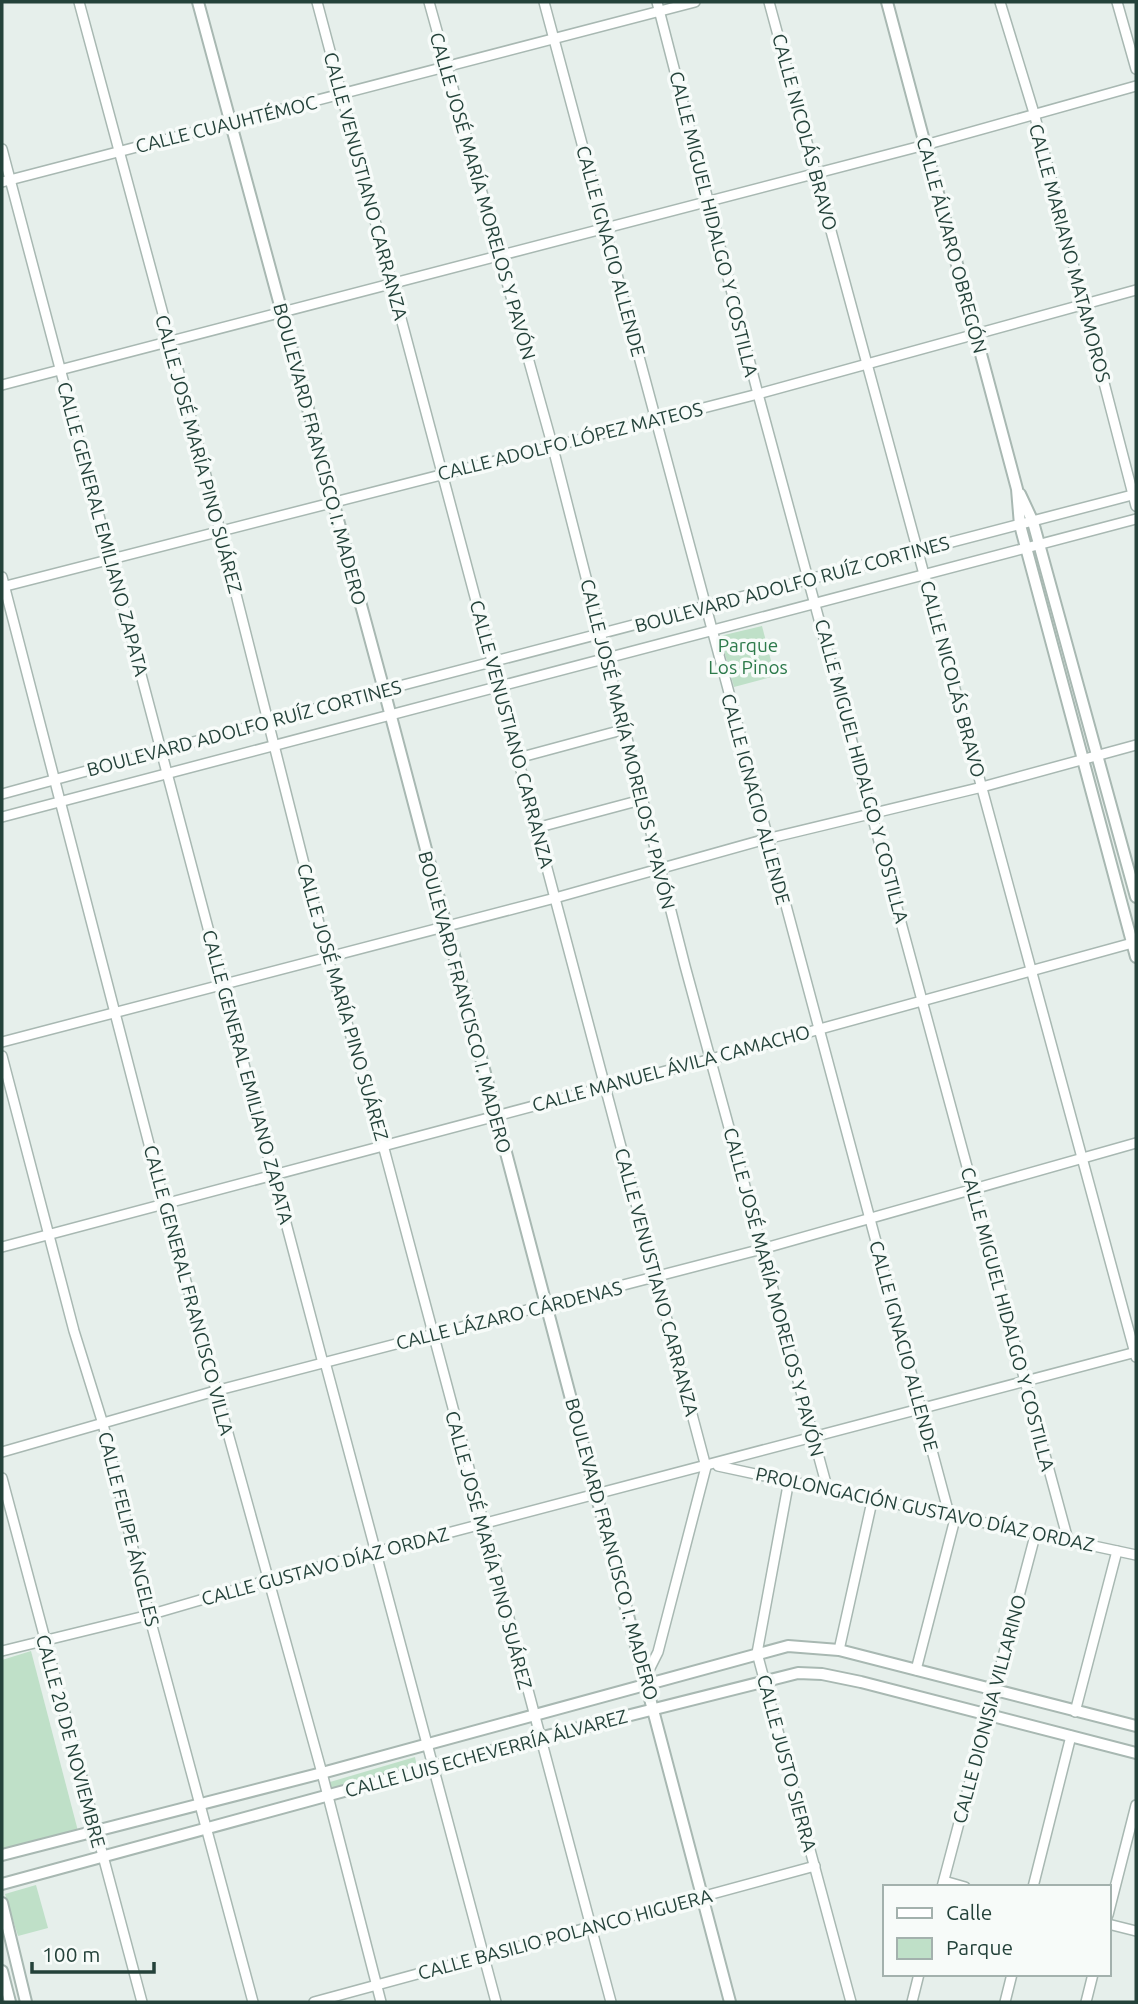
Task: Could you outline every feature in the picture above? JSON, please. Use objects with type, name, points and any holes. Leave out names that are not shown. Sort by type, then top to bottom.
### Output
[{"type":"street","name":"CALLE JOSÉ MARÍA PINO SUÁREZ","points":[[79,2],[219,531],[327,955],[383,1144],[431,1335],[484,1523],[611,2002]]},
{"type":"street","name":"BOULEVARD FRANCISCO I. MADERO","points":[[198,2],[384,690],[444,924],[655,1709],[730,2002]]},
{"type":"street","name":"CALLE VENUSTIANO CARRANZA","points":[[317,2],[656,1278],[709,1466]]},
{"type":"street","name":"CALLE JOSÉ MARÍA MORELOS Y PAVÓN","points":[[429,2],[552,444],[622,730],[827,1487]]},
{"type":"street","name":"CALLE IGNACIO ALLENDE","points":[[544,2],[766,839],[920,1409],[952,1514]]},
{"type":"street","name":"CALLE CUAUHTÉMOC","points":[[6,181],[447,68],[658,6],[695,2]]},
{"type":"street","name":"CALLE NICOLÁS BRAVO","points":[[769,2],[1136,1353]]},
{"type":"street","name":"CALLE ÁLVARO OBREGÓN","points":[[887,2],[1017,489],[1020,524],[1136,957]]},
{"type":"street","name":"CALLE MARIANO MATAMOROS","points":[[1000,2],[1034,113],[1136,506]]},
{"type":"street","points":[[1117,2],[1136,69]]},
{"type":"street","name":"CALLE MIGUEL HIDALGO Y COSTILLA","points":[[658,6],[758,394],[817,602],[1068,1540]]},
{"type":"street","points":[[2,384],[925,145],[1136,86]]},
{"type":"street","name":"CALLE GENERAL EMILIANO ZAPATA","points":[[2,149],[6,181],[61,370],[323,1363],[325,1362],[496,2002]]},
{"type":"street","name":"CALLE ADOLFO LÓPEZ MATEOS","points":[[3,584],[758,394],[1136,290]]},
{"type":"street","name":"CALLE ÁLVARO OBREGÓN","points":[[1017,489],[1033,522],[1040,545],[1136,897]]},
{"type":"street","name":"BOULEVARD ADOLFO RUÍZ CORTINES","points":[[2,794],[384,690],[1135,494]]},
{"type":"street","name":"BOULEVARD ADOLFO RUÍZ CORTINES","points":[[2,817],[1136,519]]},
{"type":"street","name":"CALLE GENERAL FRANCISCO VILLA","points":[[3,584],[57,780],[164,1202],[269,1580],[381,2002]]},
{"type":"street","points":[[518,758],[622,730]]},
{"type":"street","points":[[2,1042],[444,924],[555,898],[766,839],[982,787],[1136,745]]},
{"type":"street","points":[[536,828],[641,800]]},
{"type":"street","name":"CALLE MANUEL ÁVILA CAMACHO","points":[[2,1247],[711,1059],[1134,942]]},
{"type":"street","name":"CALLE FELIPE ÁNGELES","points":[[2,1056],[48,1234],[103,1424],[149,1615],[253,2002]]},
{"type":"street","name":"CALLE LÁZARO CÁRDENAS","points":[[2,1451],[215,1391],[656,1278],[1136,1143]]},
{"type":"street","name":"CALLE GUSTAVO DÍAZ ORDAZ","points":[[2,1651],[149,1615],[269,1580],[1136,1353]]},
{"type":"street","points":[[646,1681],[658,1652],[709,1466]]},
{"type":"street","name":"PROLONGACIÓN GUSTAVO DÍAZ ORDAZ","points":[[709,1466],[827,1487],[1136,1555]]},
{"type":"street","name":"CALLE 20 DE NOVIEMBRE","points":[[2,1478],[142,2002]]},
{"type":"street","name":"CALLE JUSTO SIERRA","points":[[789,1480],[761,1621],[758,1653],[763,1681],[850,2002]]},
{"type":"street","points":[[839,1650],[873,1497]]},
{"type":"street","points":[[916,1670],[952,1514]]},
{"type":"street","name":"CALLE DIONISIA VILLARINO","points":[[943,1884],[1035,1532]]},
{"type":"street","points":[[1074,1712],[1117,1550]]},
{"type":"street","name":"CALLE LUIS ECHEVERRÍA ÁLVAREZ","points":[[2,1855],[321,1773],[646,1681],[758,1653],[801,1646],[839,1650],[993,1692],[1136,1726]]},
{"type":"street","name":"CALLE LUIS ECHEVERRÍA ÁLVAREZ","points":[[2,1884],[539,1738],[798,1674],[821,1674],[1136,1753]]},
{"type":"street","points":[[1034,1885],[1071,1735]]},
{"type":"street","points":[[1110,1907],[1136,1805]]},
{"type":"street","name":"CALLE BASILIO POLANCO HIGUERA","points":[[314,2002],[815,1866]]},
{"type":"street","points":[[2,1903],[26,2002]]},
{"type":"street","points":[[1110,1924],[1136,1931]]},
{"type":"street","points":[[2,1971],[10,2002]]},
{"type":"street","points":[[912,2002],[918,1976]]},
{"type":"street","points":[[1005,2002],[1012,1976]]},
{"type":"street","points":[[1086,2002],[1092,1976]]},
{"type":"green space","name":"Parque Los Pinos","points":[[762,626],[775,676],[734,687],[720,636]]},
{"type":"green space","points":[[31,1651],[78,1831],[2,1850],[2,1660]]},
{"type":"green space","points":[[415,1757],[417,1767],[332,1792],[330,1782]]},
{"type":"green space","points":[[36,1885],[48,1928],[18,1936],[5,1894]]}]
